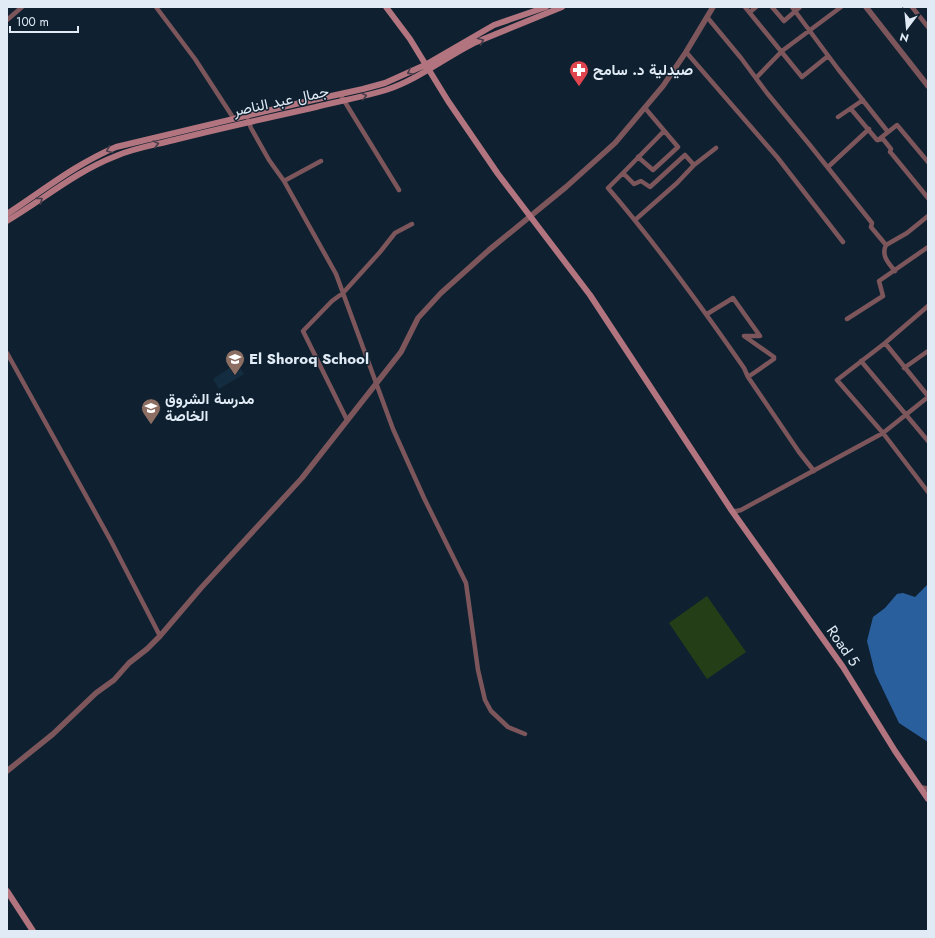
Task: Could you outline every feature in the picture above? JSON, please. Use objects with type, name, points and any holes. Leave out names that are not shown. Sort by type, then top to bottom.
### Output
[{"type":"main road","name":"Road 5","points":[[386,7],[410,40],[471,135],[530,217],[579,279],[732,511],[843,668],[895,751],[925,789],[928,798]]},
{"type":"main road","name":"جمال عبد الناصر","points":[[7,221],[71,178],[117,155],[248,118],[385,83],[425,64],[494,25],[546,7]]},
{"type":"main road","name":"جمال عبد الناصر","points":[[7,214],[59,178],[95,156],[116,148],[234,119],[248,118],[344,101],[387,90],[415,78],[462,49],[562,7]]},
{"type":"main road","points":[[7,891],[33,931]]},
{"type":"street","points":[[7,20],[22,7]]},
{"type":"street","points":[[156,7],[195,59],[234,119]]},
{"type":"street","points":[[7,771],[53,734],[96,693],[114,680],[129,663],[160,636],[201,588],[302,478],[401,352],[418,318],[436,298],[485,254],[600,158],[615,143],[662,86],[686,52],[712,7]]},
{"type":"street","points":[[745,7],[802,77],[828,56]]},
{"type":"street","points":[[750,12],[756,7]]},
{"type":"street","points":[[772,7],[784,20],[794,9],[800,7]]},
{"type":"street","points":[[756,78],[782,51],[841,7]]},
{"type":"street","points":[[866,7],[928,84]]},
{"type":"street","points":[[912,7],[928,27]]},
{"type":"street","points":[[794,9],[828,56],[888,132]]},
{"type":"street","points":[[707,17],[872,223],[871,226],[886,245],[885,256],[894,271]]},
{"type":"street","points":[[686,52],[777,157],[843,242]]},
{"type":"street","points":[[340,94],[400,190]]},
{"type":"street","points":[[838,117],[863,100]]},
{"type":"street","points":[[638,158],[653,170],[678,147],[645,108]]},
{"type":"street","points":[[850,109],[877,140]]},
{"type":"street","points":[[248,118],[251,128],[269,160],[284,181],[336,274],[393,429],[424,498],[466,583],[478,670],[485,700],[492,711],[508,727],[525,734]]},
{"type":"street","points":[[877,140],[897,125],[928,162]]},
{"type":"street","points":[[828,167],[869,129]]},
{"type":"street","points":[[664,131],[608,188],[659,249],[707,314],[799,452],[814,471]]},
{"type":"street","points":[[877,140],[883,139],[891,150],[890,152],[928,198]]},
{"type":"street","points":[[635,220],[677,183],[694,165],[716,148]]},
{"type":"street","points":[[622,173],[634,184],[641,181],[650,187],[685,155],[694,165]]},
{"type":"street","points":[[284,181],[321,161]]},
{"type":"street","points":[[886,245],[907,232],[928,216]]},
{"type":"street","points":[[347,420],[303,331],[332,301],[342,293],[395,234],[412,224]]},
{"type":"street","points":[[847,319],[883,296],[879,281],[928,247]]},
{"type":"street","points":[[707,314],[733,298],[760,336],[744,336],[774,357],[774,359],[748,377]]},
{"type":"street","points":[[928,306],[885,343],[837,380],[883,433],[928,492]]},
{"type":"street","points":[[732,511],[737,512],[741,510],[883,433],[928,397],[885,343]]},
{"type":"street","points":[[904,368],[928,350]]},
{"type":"street","points":[[7,353],[99,520],[160,636]]},
{"type":"street","points":[[861,362],[928,441]]},
{"type":"shaded area","name":"El Shoroq School","points":[[237,363],[244,374],[219,389],[213,379]]},
{"type":"green space","points":[[707,596],[746,652],[707,679],[669,623]]},
{"type":"water","points":[[928,584],[928,742],[899,723],[875,673],[867,641],[873,617],[885,608],[897,594],[903,593],[915,597]]},
{"type":"place","name":"صيدلية د. سامح","points":[[579,87]]},
{"type":"place","name":"El Shoroq School","points":[[235,376]]},
{"type":"place","name":"مدرسة الشروق الخاصة","points":[[151,425]]}]
